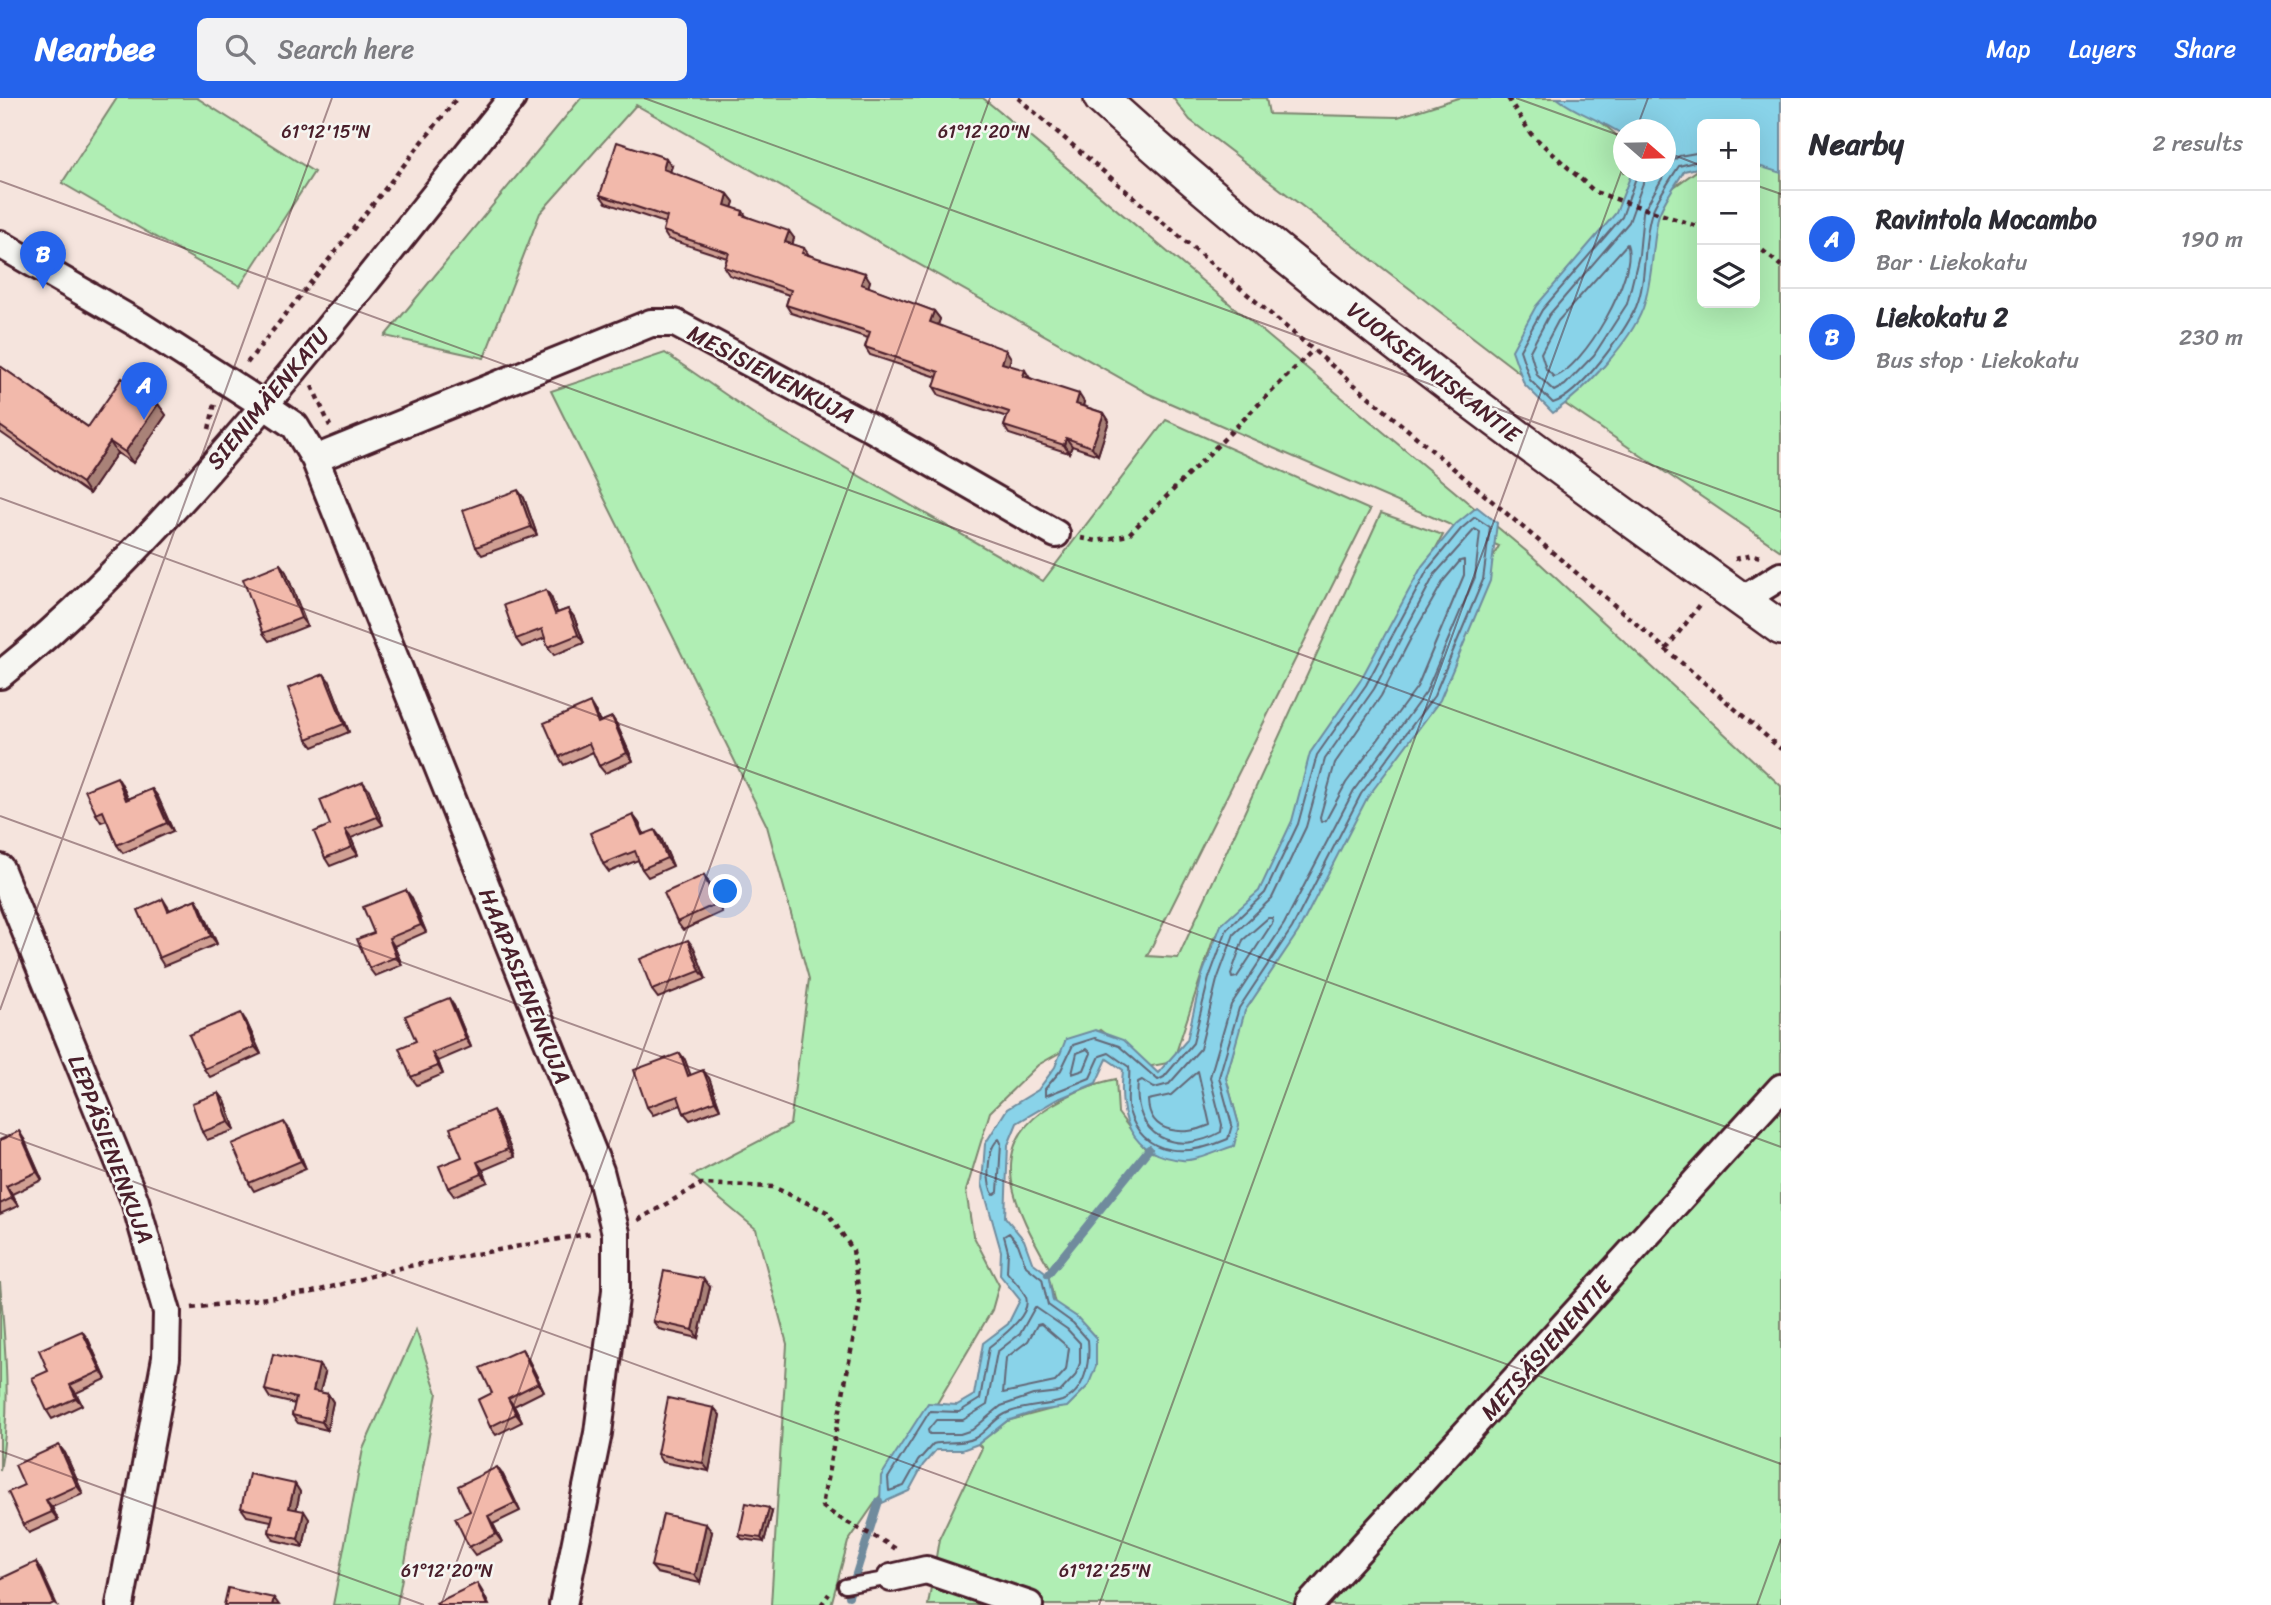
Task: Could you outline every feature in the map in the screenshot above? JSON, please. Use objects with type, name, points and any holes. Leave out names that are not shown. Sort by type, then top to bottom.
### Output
[{"type":"street","name":"SIENIMÄENKATU","points":[[0,675],[51,634],[123,564],[267,407],[512,98]]},
{"type":"street","name":"VUOKSENNISKANTIE","points":[[1101,98],[1328,289],[1537,453],[1781,628]]},
{"type":"street","name":"HAAPASIENENKUJA","points":[[0,244],[138,324],[295,426],[315,459],[600,1171],[615,1231],[616,1290],[598,1433],[563,1605]]},
{"type":"street","name":"MESISIENENKUJA","points":[[315,459],[651,323],[675,323],[866,425],[1056,534]]},
{"type":"street","points":[[1742,600],[1781,576]]},
{"type":"street","name":"LEPPÄSIENENKUJA","points":[[0,868],[135,1201],[167,1312],[166,1358],[120,1605]]},
{"type":"street","name":"METSÄSIENENTIE","points":[[1309,1605],[1781,1088]]},
{"type":"street","points":[[891,1578],[926,1570],[1029,1605]]},
{"type":"lane","points":[[845,1586],[891,1578]]},
{"type":"path","points":[[215,404],[457,98]]},
{"type":"path","points":[[1018,98],[1312,351],[1520,521],[1781,749]]},
{"type":"path","points":[[1508,98],[1531,134],[1595,192],[1697,227]]},
{"type":"path","points":[[1756,245],[1781,266]]},
{"type":"path","points":[[1056,534],[1097,541],[1128,535],[1312,351]]},
{"type":"path","points":[[167,1312],[313,1292],[404,1267],[615,1231],[701,1184],[773,1187],[827,1212],[853,1250],[860,1303],[822,1506],[843,1522],[869,1531],[926,1570]]},
{"type":"green space","points":[[117,98],[197,98],[314,172],[240,286],[62,183]]},
{"type":"green space","points":[[581,98],[983,98],[1532,556],[1781,786],[1781,1605],[928,1605],[939,1539],[982,1448],[978,1444],[1007,1421],[1052,1409],[1056,1308],[1048,1274],[1051,1271],[1027,1227],[1012,1183],[1011,1161],[1017,1141],[1030,1122],[1052,1105],[1083,1089],[1116,1079],[1118,1113],[1147,1151],[1188,1160],[1239,1125],[1226,1078],[1235,1045],[1238,1018],[1267,956],[1499,546],[1149,394],[636,105],[540,213],[484,358],[385,336]]},
{"type":"green space","points":[[1173,98],[1266,98],[1269,114],[1398,117],[1458,98],[1574,98],[1613,132],[1613,182],[1664,182],[1671,189],[1697,171],[1697,308],[1760,308],[1760,159],[1781,172],[1781,551],[1521,374],[1190,120]]},
{"type":"green space","points":[[665,353],[767,423],[1043,581],[1166,420],[1370,510],[1147,956],[1178,958],[1381,513],[1443,535],[1351,705],[1298,843],[1237,922],[1214,937],[1173,1062],[1147,1067],[1100,1030],[1038,1065],[990,1112],[966,1191],[973,1235],[999,1285],[992,1310],[899,1468],[848,1542],[831,1605],[771,1605],[787,1344],[756,1229],[692,1176],[790,1125],[809,979],[767,826],[551,391]]},
{"type":"green space","points":[[0,1282],[7,1400],[0,1471]]},
{"type":"green space","points":[[416,1330],[437,1393],[397,1605],[333,1605],[363,1449]]},
{"type":"water","points":[[1557,98],[1781,98],[1781,173],[1760,167],[1760,119],[1697,119],[1697,168],[1684,171],[1660,212],[1649,286],[1637,322],[1604,366],[1578,393],[1553,413],[1524,384],[1512,350],[1536,306],[1616,213],[1628,182],[1676,182],[1676,119],[1613,119],[1613,129]]},
{"type":"water","points":[[1477,507],[1497,523],[1490,581],[1440,700],[1367,798],[1298,932],[1245,1011],[1226,1078],[1239,1125],[1234,1146],[1188,1160],[1164,1157],[1150,1151],[1139,1142],[1125,1117],[1123,1070],[1107,1059],[1096,1083],[1056,1100],[1017,1123],[1008,1145],[1005,1217],[1024,1240],[1032,1262],[1048,1274],[1053,1301],[1077,1317],[1096,1338],[1096,1366],[1088,1386],[1067,1407],[1037,1411],[1007,1421],[978,1444],[962,1450],[936,1450],[923,1465],[909,1491],[880,1504],[881,1476],[928,1403],[957,1405],[974,1395],[983,1343],[1008,1324],[1020,1300],[1000,1275],[1001,1251],[982,1184],[985,1144],[1007,1109],[1038,1090],[1055,1067],[1066,1039],[1095,1030],[1123,1040],[1158,1073],[1187,1040],[1202,975],[1221,925],[1259,891],[1292,821],[1310,753],[1360,681],[1422,566],[1456,524]]},
{"type":"building","points":[[617,142],[666,158],[663,169],[728,194],[725,205],[743,211],[742,215],[789,231],[785,242],[804,248],[802,253],[865,273],[861,284],[934,311],[930,322],[1006,350],[1002,363],[1025,370],[1023,376],[1079,394],[1076,404],[1104,413],[1092,447],[1066,438],[1064,445],[1004,426],[1009,412],[934,387],[939,372],[865,347],[870,332],[786,305],[791,290],[724,267],[729,253],[663,231],[667,217],[600,195]]},
{"type":"building","points":[[0,366],[88,427],[122,378],[158,404],[125,452],[110,442],[82,483],[0,426]]},
{"type":"building","points":[[518,490],[531,527],[476,547],[463,510]]},
{"type":"building","points":[[280,564],[301,618],[263,633],[243,579]]},
{"type":"building","points":[[546,590],[555,614],[568,609],[578,635],[548,647],[542,629],[516,639],[504,605]]},
{"type":"building","points":[[324,674],[344,724],[307,739],[288,688]]},
{"type":"building","points":[[590,703],[598,723],[612,717],[627,753],[599,766],[589,743],[559,757],[544,723]]},
{"type":"building","points":[[117,777],[126,800],[152,789],[167,823],[117,845],[103,811],[96,814],[85,790]]},
{"type":"building","points":[[363,782],[377,817],[345,830],[352,847],[325,858],[314,832],[330,825],[320,800]]},
{"type":"building","points":[[633,815],[642,835],[655,830],[667,858],[642,869],[635,851],[603,864],[590,833]]},
{"type":"building","points":[[704,875],[716,904],[677,922],[664,893]]},
{"type":"building","points":[[406,890],[421,925],[389,938],[396,957],[369,968],[357,939],[374,933],[363,907]]},
{"type":"building","points":[[163,899],[168,911],[196,899],[211,936],[159,958],[138,910]]},
{"type":"building","points":[[688,940],[700,971],[652,990],[640,959]]},
{"type":"building","points":[[449,998],[466,1039],[432,1053],[438,1066],[411,1077],[399,1048],[416,1041],[405,1016]]},
{"type":"building","points":[[241,1013],[255,1047],[204,1069],[189,1035]]},
{"type":"building","points":[[680,1053],[688,1076],[703,1070],[715,1101],[684,1113],[678,1096],[647,1107],[634,1070]]},
{"type":"building","points":[[219,1093],[229,1122],[202,1132],[192,1103]]},
{"type":"building","points":[[493,1110],[508,1149],[477,1162],[482,1174],[448,1188],[439,1166],[462,1157],[450,1128]]},
{"type":"building","points":[[284,1122],[301,1161],[249,1183],[232,1144]]},
{"type":"building","points":[[19,1131],[37,1172],[6,1186],[12,1198],[0,1204],[0,1140]]},
{"type":"building","points":[[664,1271],[704,1279],[693,1330],[653,1321]]},
{"type":"building","points":[[82,1331],[101,1371],[70,1385],[76,1398],[47,1411],[32,1378],[48,1371],[39,1350]]},
{"type":"building","points":[[522,1349],[538,1383],[508,1398],[516,1414],[490,1427],[478,1400],[492,1393],[480,1368]]},
{"type":"building","points":[[273,1354],[319,1365],[313,1391],[328,1394],[322,1422],[292,1415],[296,1398],[265,1390]]},
{"type":"building","points":[[668,1398],[714,1408],[703,1463],[657,1454]]},
{"type":"building","points":[[59,1445],[77,1486],[46,1500],[52,1512],[23,1525],[8,1492],[24,1485],[15,1465]]},
{"type":"building","points":[[497,1467],[515,1503],[488,1516],[496,1534],[469,1547],[455,1518],[470,1511],[458,1486]]},
{"type":"building","points":[[249,1474],[295,1484],[289,1508],[304,1511],[298,1539],[269,1532],[273,1515],[241,1508]]},
{"type":"building","points":[[746,1503],[769,1508],[761,1538],[739,1535]]},
{"type":"building","points":[[663,1514],[706,1524],[695,1575],[651,1566]]},
{"type":"building","points":[[36,1562],[54,1603],[0,1605],[0,1579]]},
{"type":"building","points":[[477,1583],[487,1605],[437,1605],[436,1603]]},
{"type":"building","points":[[228,1588],[274,1598],[272,1605],[224,1605]]},
{"type":"waterway","points":[[1048,1274],[1149,1149]]},
{"type":"waterway","points":[[849,1596],[879,1501]]},
{"type":"place","name":"Liekokatu 2","points":[[43,289]]},
{"type":"place","name":"Ravintola Mocambo","points":[[144,420]]}]
